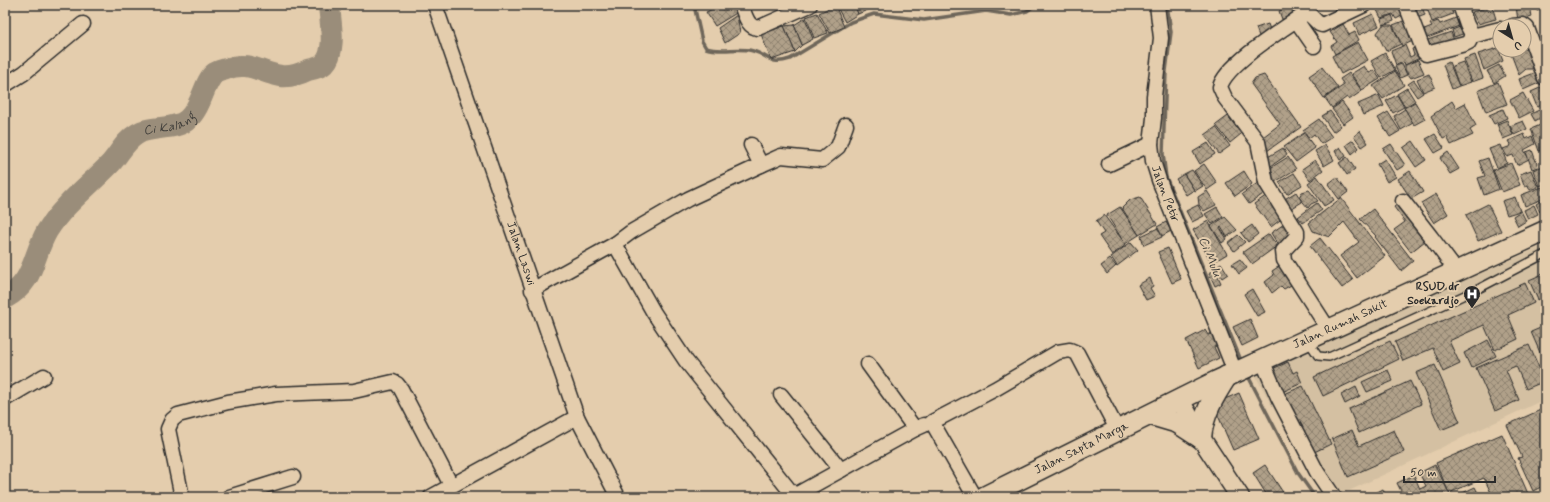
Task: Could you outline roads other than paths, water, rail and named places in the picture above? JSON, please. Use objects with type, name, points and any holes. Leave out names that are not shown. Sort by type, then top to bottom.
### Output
[{"type":"main road","name":"Jalan Rumah Sakit","points":[[1180,400],[1234,373],[1545,231]]},
{"type":"main road","points":[[1151,415],[1178,423],[1201,438],[1203,423],[1214,394],[1234,373]]},
{"type":"main road","name":"Jalan Sapta Marga","points":[[984,497],[1180,400]]},
{"type":"street","name":"Jalan Laswi","points":[[435,5],[577,418],[618,497]]},
{"type":"street","points":[[741,5],[749,23],[754,28],[758,28],[810,5]]},
{"type":"street","name":"Jalan Petir","points":[[1158,5],[1161,38],[1154,96],[1154,118],[1151,144],[1153,161],[1234,373]]},
{"type":"street","points":[[1329,330],[1284,259],[1283,251],[1297,236],[1296,230],[1266,182],[1258,142],[1225,98],[1220,86],[1226,76],[1246,57],[1307,13],[1319,24],[1322,24],[1364,5]]},
{"type":"street","points":[[1406,5],[1426,54],[1469,42],[1472,34],[1460,5]]},
{"type":"street","points":[[1296,20],[1314,46]]},
{"type":"street","points":[[5,85],[24,73],[83,24]]},
{"type":"street","points":[[1472,34],[1476,35],[1492,31]]},
{"type":"street","points":[[1532,42],[1545,78]]},
{"type":"street","points":[[532,290],[615,244],[631,232],[688,199],[781,156],[822,160],[838,147],[846,125]]},
{"type":"street","points":[[1109,164],[1151,144]]},
{"type":"street","points":[[752,145],[761,165]]},
{"type":"street","points":[[1403,201],[1457,272]]},
{"type":"street","points":[[615,244],[654,313],[686,361],[794,497],[915,429],[932,422],[995,389],[1058,352],[1070,350],[1077,354],[1086,367],[1118,431]]},
{"type":"street","points":[[1261,361],[1317,472],[1334,497]]},
{"type":"street","points":[[868,364],[915,429]]},
{"type":"street","points":[[5,399],[44,376]]},
{"type":"street","points":[[182,497],[168,429],[174,417],[228,402],[276,394],[354,391],[393,382],[402,389],[451,485]]},
{"type":"street","points":[[781,395],[841,470]]},
{"type":"street","points":[[1180,400],[1201,438],[1240,497]]},
{"type":"street","points":[[431,497],[577,418]]},
{"type":"street","points":[[932,422],[975,497]]},
{"type":"street","points":[[236,496],[293,477]]},
{"type":"lane","points":[[1307,340],[1318,356],[1329,357],[1480,288],[1545,254]]},
{"type":"waterway","name":"Ci Kalang","points":[[5,298],[15,292],[28,277],[47,231],[61,212],[111,163],[126,144],[137,134],[143,131],[171,127],[183,123],[188,119],[197,108],[208,82],[215,73],[234,67],[248,66],[281,76],[288,76],[299,74],[324,64],[328,58],[332,44],[329,5]]},
{"type":"waterway","points":[[694,5],[702,41],[706,48],[718,50],[753,51],[773,61],[790,59],[851,22],[874,14],[924,20],[986,11],[1011,15],[1027,11],[1035,5]]},
{"type":"waterway","name":"Ci Mulu","points":[[1167,5],[1171,32],[1166,71],[1163,154],[1166,177],[1242,363]]},
{"type":"waterway","name":"Ci Mulu","points":[[1247,374],[1298,473],[1315,497]]},
{"type":"place","name":"RSUD dr Soekardjo","points":[[1472,309]]}]
